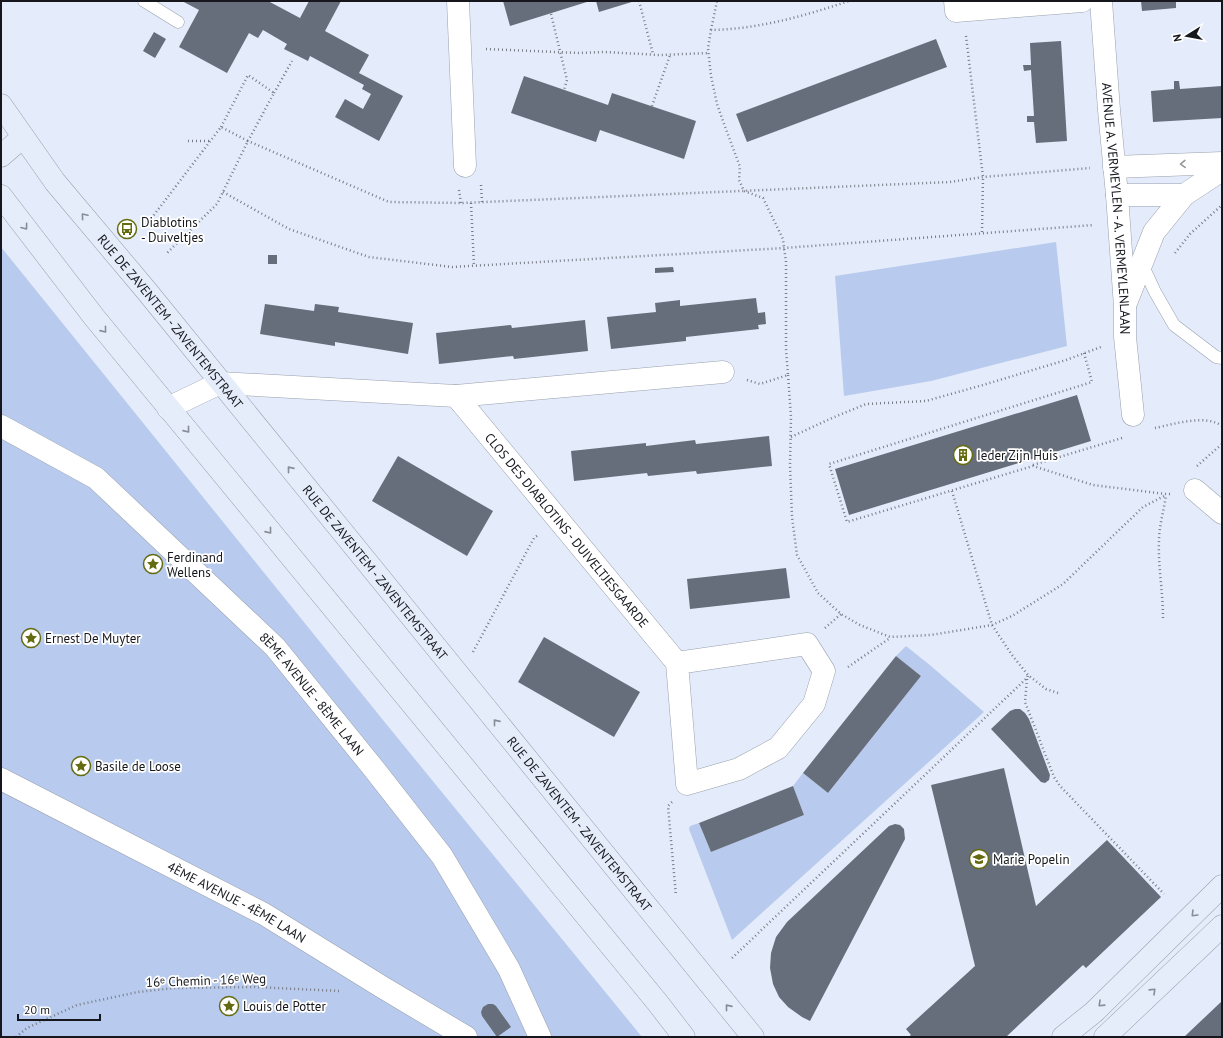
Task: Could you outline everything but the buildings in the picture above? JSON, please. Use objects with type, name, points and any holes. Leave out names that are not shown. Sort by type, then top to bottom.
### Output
[{"type":"main road","name":"RUE DE ZAVENTEM - ZAVENTEMSTRAAT","points":[[1,105],[56,182],[753,1037]]},
{"type":"main road","points":[[1,156],[23,137]]},
{"type":"main road","points":[[1,196],[94,317],[684,1037]]},
{"type":"main road","points":[[1063,1037],[1094,1012],[1222,886]]},
{"type":"main road","points":[[1105,1037],[1222,926]]},
{"type":"street","points":[[458,1],[465,166]]},
{"type":"street","points":[[956,6],[1082,1]]},
{"type":"street","name":"AVENUE A. VERMEYLEN - A. VERMEYLENLAAN","points":[[1101,1],[1125,307],[1125,337],[1131,425]]},
{"type":"street","points":[[1114,167],[1222,163]]},
{"type":"street","points":[[1125,307],[1154,232],[1184,195],[1222,170]]},
{"type":"street","points":[[1117,195],[1184,195]]},
{"type":"street","points":[[168,408],[220,383],[456,396],[723,372]]},
{"type":"street","name":"CLOS DES DIABLOTINS - DUIVELTJESGAARDE","points":[[456,396],[677,663]]},
{"type":"street","name":"8ÈME AVENUE - 8ÈME LAAN","points":[[1,426],[96,478],[275,647],[442,856],[509,969],[540,1037]]},
{"type":"street","points":[[1194,480],[1222,513]]},
{"type":"street","points":[[806,644],[824,671],[814,704],[778,748],[739,769],[687,784],[677,663],[806,644]]},
{"type":"street","name":"4ÈME AVENUE - 4ÈME LAAN","points":[[1,779],[264,914],[466,1037]]},
{"type":"lane","points":[[144,1],[178,22]]},
{"type":"lane","points":[[1142,264],[1155,292],[1174,325],[1216,356],[1222,358]]},
{"type":"path","points":[[639,1],[653,54]]},
{"type":"path","points":[[717,1],[708,48],[717,104],[732,150],[740,167],[739,180],[744,191],[763,198],[783,239],[786,261],[786,348],[791,417],[790,465],[792,517],[797,555],[818,594],[841,614],[860,625],[890,637],[931,635],[992,625],[1012,616],[1063,584],[1143,507],[1194,480],[1222,444]]},
{"type":"path","points":[[711,30],[730,30],[759,26],[805,15],[849,1]]},
{"type":"path","points":[[956,6],[965,27],[984,177],[982,233]]},
{"type":"path","points":[[551,14],[567,80],[564,90]]},
{"type":"path","points":[[461,48],[653,54],[709,53]]},
{"type":"path","points":[[652,106],[670,54]]},
{"type":"path","points":[[166,254],[217,204],[248,141],[292,61]]},
{"type":"path","points":[[144,228],[221,127],[248,75],[274,93]]},
{"type":"path","points":[[221,127],[248,141],[389,202],[471,203],[950,182],[984,177],[1114,167]]},
{"type":"path","points":[[188,141],[209,141]]},
{"type":"path","points":[[223,192],[289,229],[369,257],[452,267],[784,248],[1118,223]]},
{"type":"path","points":[[482,192],[482,202]]},
{"type":"path","points":[[459,195],[461,203]]},
{"type":"path","points":[[471,203],[474,266]]},
{"type":"path","points":[[1172,256],[1190,234],[1222,205]]},
{"type":"path","points":[[791,437],[866,404],[926,401],[1066,360],[1125,337]]},
{"type":"path","points":[[1084,353],[1092,382],[829,464],[847,522],[1033,466],[1131,425],[1151,428],[1202,420],[1217,422],[1222,426]]},
{"type":"path","points":[[723,372],[760,384],[788,375]]},
{"type":"path","points":[[1033,466],[1093,485],[1166,494]]},
{"type":"path","points":[[1163,618],[1163,599],[1160,578],[1158,540],[1166,494],[1171,489]]},
{"type":"path","points":[[952,491],[992,625],[1028,677],[1046,688],[1058,693]]},
{"type":"path","points":[[472,654],[534,538],[559,521]]},
{"type":"path","points":[[819,686],[890,637]]},
{"type":"path","points":[[1028,677],[1025,702],[1054,777],[1060,786],[1164,894]]},
{"type":"path","points":[[732,958],[1028,677]]},
{"type":"path","points":[[668,806],[676,896]]},
{"type":"path","name":"16ᵉ Chemin - 16ᵉ Weg","points":[[16,1037],[27,1028],[77,1005],[138,992],[175,988],[255,987],[339,991],[382,987]]},
{"type":"shaded area","points":[[1056,242],[1067,346],[931,381],[844,396],[835,276]]},
{"type":"shaded area","points":[[1,247],[387,725],[642,1037],[1,1037]]},
{"type":"shaded area","points":[[906,646],[984,712],[732,940],[689,829],[690,826],[699,823],[711,852],[804,815],[793,786],[803,773],[828,793],[921,676],[896,656]]},
{"type":"place","name":"Diablotins - Duiveltjes","points":[[127,229]]},
{"type":"place","name":"Ieder Zijn Huis","points":[[963,455]]},
{"type":"place","name":"Ferdinand Wellens","points":[[153,564]]},
{"type":"place","name":"Ernest De Muyter","points":[[31,638]]},
{"type":"place","name":"Basile de Loose","points":[[81,766]]},
{"type":"place","name":"Marie Popelin","points":[[979,859]]},
{"type":"place","name":"Louis de Potter","points":[[229,1006]]}]
